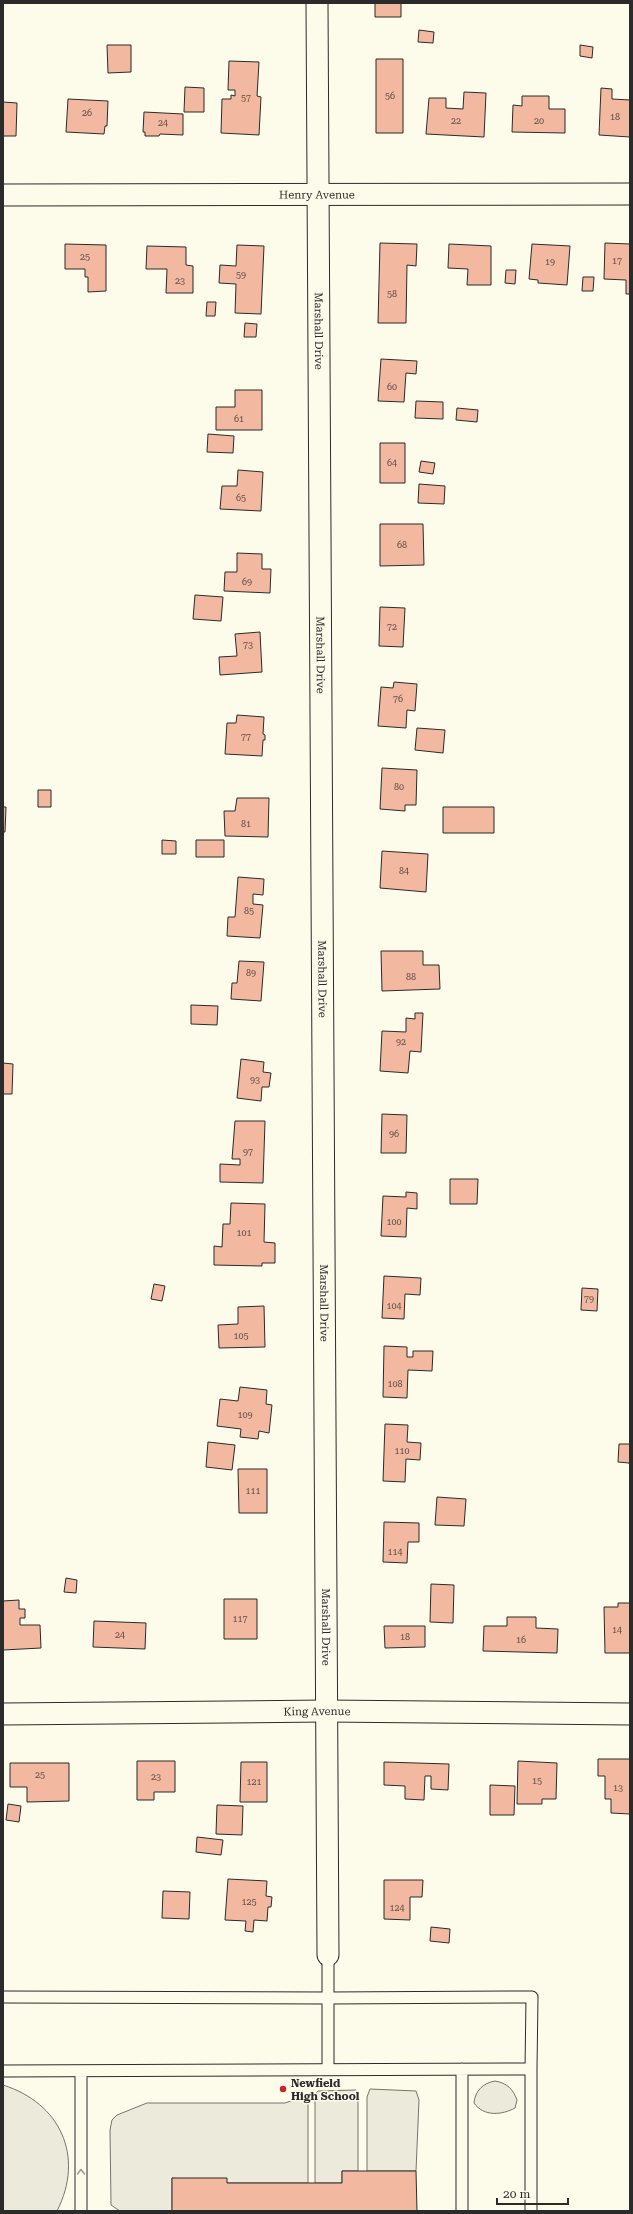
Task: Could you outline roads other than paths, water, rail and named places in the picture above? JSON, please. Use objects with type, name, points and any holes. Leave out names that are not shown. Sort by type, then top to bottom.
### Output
[{"type":"street","name":"Marshall Drive","points":[[317,3],[328,1955]]},
{"type":"street","name":"Henry Avenue","points":[[3,194],[630,194]]},
{"type":"street","name":"King Avenue","points":[[3,1714],[326,1711],[630,1714]]},
{"type":"lane","points":[[328,1955],[328,2069]]},
{"type":"lane","points":[[3,1997],[532,1997],[531,2211]]},
{"type":"lane","points":[[462,2069],[462,2211]]},
{"type":"lane","points":[[3,2071],[531,2069]]},
{"type":"lane","points":[[81,2071],[81,2211]]},
{"type":"place","name":"Newfield High School","points":[[283,2089]]}]
